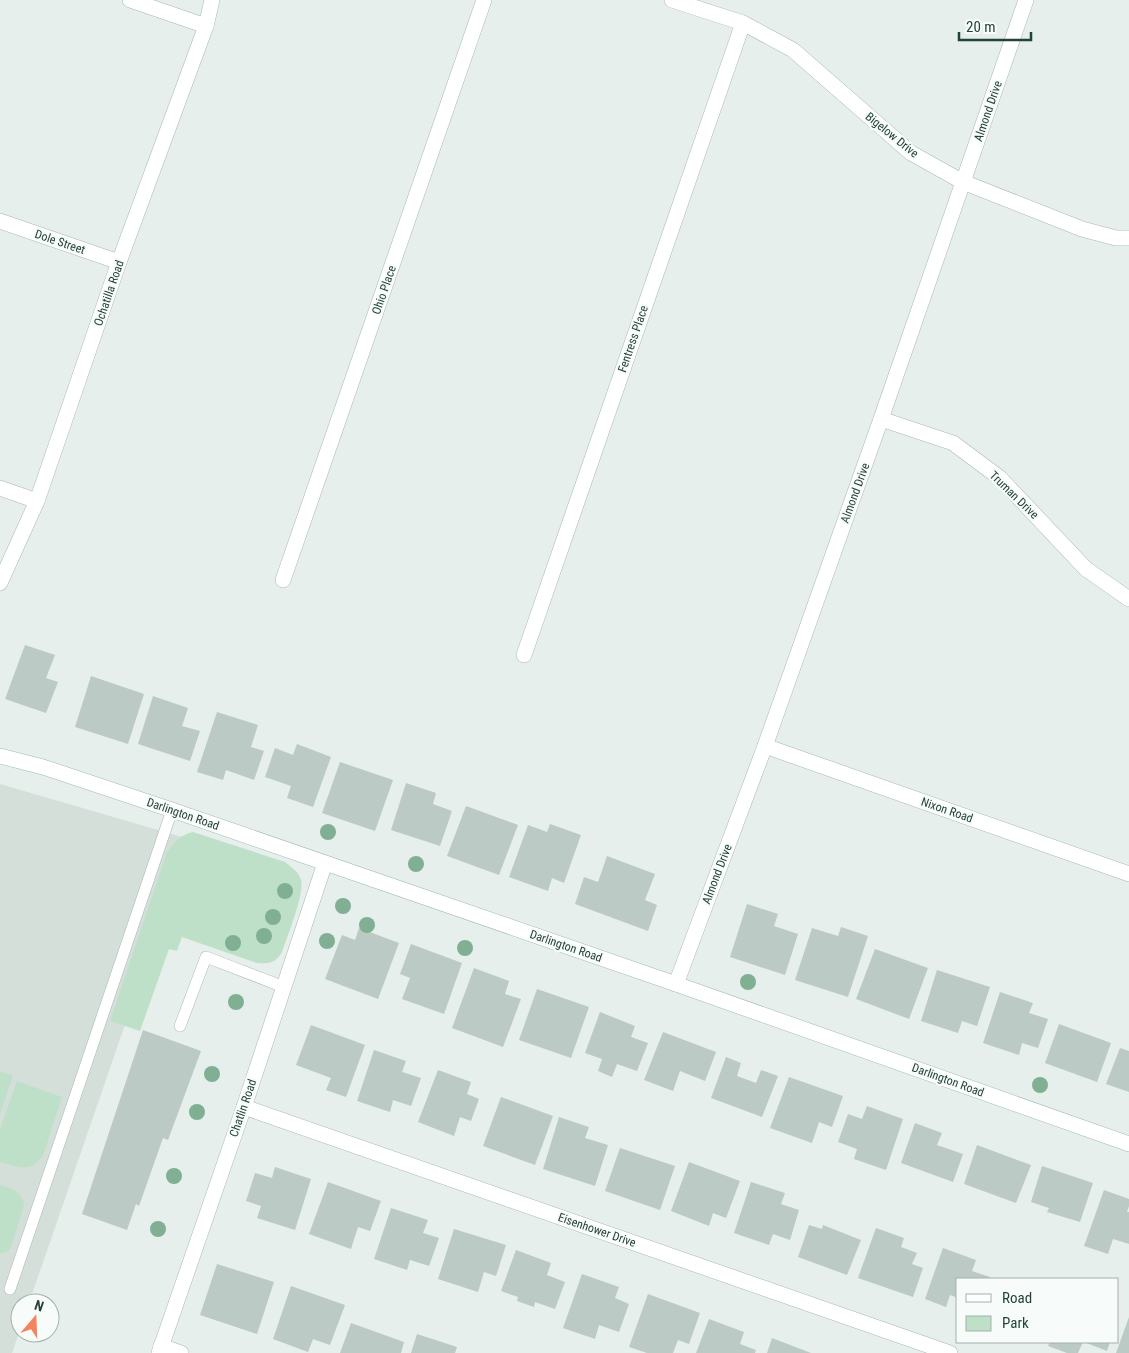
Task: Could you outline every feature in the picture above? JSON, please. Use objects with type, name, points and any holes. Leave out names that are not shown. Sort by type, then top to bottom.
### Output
[{"type":"street","points":[[130,0],[206,26]]},
{"type":"street","name":"Ochatilla Road","points":[[0,583],[37,501],[119,262],[206,26],[212,0]]},
{"type":"street","name":"Ohio Place","points":[[284,580],[484,0]]},
{"type":"street","name":"Bigelow Drive","points":[[672,0],[743,23],[793,50],[911,153],[963,182],[1082,229],[1116,238],[1129,238]]},
{"type":"street","name":"Almond Drive","points":[[676,984],[765,746],[881,419],[1026,0]]},
{"type":"street","name":"Fentress Place","points":[[524,655],[743,23]]},
{"type":"street","name":"Dole Street","points":[[0,221],[119,262]]},
{"type":"street","name":"Truman Drive","points":[[881,419],[952,443],[1000,478],[1086,569],[1129,599]]},
{"type":"street","points":[[0,488],[37,501]]},
{"type":"street","name":"Nixon Road","points":[[765,746],[1129,874]]},
{"type":"street","name":"Darlington Road","points":[[0,756],[43,767],[172,810],[676,984],[1129,1144]]},
{"type":"street","name":"Chatlin Road","points":[[160,1350],[244,1107],[325,863]]},
{"type":"street","name":"Eisenhower Drive","points":[[244,1107],[950,1353]]},
{"type":"street","points":[[160,1350],[181,1353]]},
{"type":"lane","points":[[10,1289],[172,810]]},
{"type":"lane","points":[[180,1026],[206,957],[284,987]]},
{"type":"shaded area","points":[[0,784],[189,839],[32,1293],[10,1293],[10,1343],[15,1343],[12,1353],[0,1353]]},
{"type":"green space","points":[[193,832],[285,862],[298,875],[302,886],[295,915],[282,952],[272,962],[257,963],[182,937],[177,951],[169,949],[140,1031],[110,1021],[167,852],[181,837]]},
{"type":"green space","points":[[0,1071],[13,1076],[0,1114]]},
{"type":"green space","points":[[17,1081],[62,1097],[44,1153],[35,1164],[25,1167],[0,1162],[0,1129]]},
{"type":"green space","points":[[0,1185],[19,1194],[24,1206],[11,1247],[8,1251],[0,1254]]},
{"type":"building","points":[[25,645],[55,655],[46,678],[58,682],[46,713],[5,699]]},
{"type":"building","points":[[91,676],[144,694],[128,744],[75,727]]},
{"type":"building","points":[[153,696],[188,708],[182,726],[200,731],[190,761],[138,744]]},
{"type":"building","points":[[217,712],[258,725],[251,747],[264,751],[254,780],[226,770],[223,780],[197,772]]},
{"type":"building","points":[[297,744],[331,757],[313,807],[287,798],[291,786],[265,777],[275,748],[293,755]]},
{"type":"building","points":[[340,762],[393,780],[375,831],[322,813]]},
{"type":"building","points":[[406,783],[436,793],[433,804],[452,811],[440,846],[391,830]]},
{"type":"building","points":[[466,806],[518,825],[499,875],[447,856]]},
{"type":"building","points":[[550,824],[581,835],[564,883],[552,878],[548,891],[509,877],[528,825],[547,832]]},
{"type":"building","points":[[607,856],[655,874],[645,900],[657,905],[648,931],[575,904],[584,877],[598,882]]},
{"type":"building","points":[[747,904],[778,914],[774,926],[798,934],[785,975],[730,957]]},
{"type":"building","points":[[841,927],[868,936],[848,997],[795,980],[812,928],[838,936]]},
{"type":"building","points":[[359,928],[399,943],[378,999],[325,979],[342,935],[355,940]]},
{"type":"building","points":[[411,944],[462,963],[444,1014],[402,999],[410,978],[400,974]]},
{"type":"building","points":[[875,949],[928,968],[909,1019],[856,999]]},
{"type":"building","points":[[474,968],[509,981],[505,994],[521,999],[503,1047],[452,1028]]},
{"type":"building","points":[[937,970],[990,987],[977,1026],[962,1021],[958,1033],[921,1021]]},
{"type":"building","points":[[537,989],[589,1007],[571,1058],[519,1040]]},
{"type":"building","points":[[1000,992],[1033,1003],[1029,1013],[1048,1019],[1038,1048],[1022,1043],[1019,1055],[983,1043]]},
{"type":"building","points":[[600,1012],[635,1026],[631,1037],[648,1043],[637,1071],[617,1064],[612,1077],[598,1071],[602,1059],[585,1053]]},
{"type":"building","points":[[1059,1024],[1111,1043],[1097,1082],[1045,1063]]},
{"type":"building","points":[[311,1025],[365,1045],[346,1097],[326,1090],[331,1078],[296,1065]]},
{"type":"building","points":[[143,1030],[201,1051],[168,1140],[163,1138],[139,1206],[136,1204],[127,1230],[82,1214]]},
{"type":"building","points":[[663,1032],[716,1052],[705,1081],[680,1071],[673,1091],[644,1080]]},
{"type":"building","points":[[1120,1048],[1129,1051],[1129,1092],[1106,1084]]},
{"type":"building","points":[[374,1050],[406,1061],[402,1072],[421,1078],[411,1106],[393,1100],[390,1112],[357,1101]]},
{"type":"building","points":[[726,1057],[741,1063],[737,1076],[756,1083],[761,1070],[778,1076],[762,1117],[711,1098]]},
{"type":"building","points":[[438,1070],[471,1082],[467,1094],[479,1099],[471,1121],[460,1117],[454,1136],[418,1122]]},
{"type":"building","points":[[789,1077],[843,1096],[832,1127],[819,1122],[812,1143],[770,1128]]},
{"type":"building","points":[[501,1097],[553,1116],[535,1165],[483,1146]]},
{"type":"building","points":[[867,1106],[903,1119],[886,1170],[854,1159],[857,1149],[838,1142],[848,1114],[862,1119]]},
{"type":"building","points":[[559,1117],[589,1127],[585,1138],[608,1145],[595,1186],[543,1169]]},
{"type":"building","points":[[915,1123],[942,1133],[937,1145],[963,1154],[953,1182],[901,1163]]},
{"type":"building","points":[[977,1145],[1031,1165],[1016,1203],[964,1184]]},
{"type":"building","points":[[620,1148],[675,1166],[660,1210],[605,1191]]},
{"type":"building","points":[[689,1162],[740,1181],[726,1218],[713,1213],[709,1226],[671,1211]]},
{"type":"building","points":[[1042,1166],[1093,1183],[1080,1222],[1047,1212],[1049,1208],[1031,1202]]},
{"type":"building","points":[[275,1167],[311,1179],[295,1230],[257,1218],[261,1206],[246,1201],[255,1173],[272,1178]]},
{"type":"building","points":[[328,1182],[381,1201],[370,1231],[358,1227],[351,1249],[309,1234]]},
{"type":"building","points":[[751,1182],[785,1193],[781,1204],[799,1210],[790,1240],[773,1234],[769,1245],[734,1233]]},
{"type":"building","points":[[1104,1190],[1129,1199],[1127,1212],[1129,1212],[1129,1244],[1113,1239],[1108,1254],[1084,1246]]},
{"type":"building","points":[[391,1208],[428,1220],[423,1233],[439,1238],[429,1266],[410,1260],[407,1270],[374,1259]]},
{"type":"building","points":[[809,1225],[822,1229],[823,1225],[861,1240],[847,1275],[798,1257]]},
{"type":"building","points":[[876,1228],[904,1238],[901,1247],[917,1253],[912,1264],[923,1268],[913,1297],[858,1278]]},
{"type":"building","points":[[454,1229],[506,1245],[496,1276],[484,1272],[478,1292],[438,1279]]},
{"type":"building","points":[[943,1248],[976,1260],[972,1271],[990,1277],[956,1278],[956,1297],[950,1295],[946,1307],[925,1299]]},
{"type":"building","points":[[516,1250],[551,1263],[547,1275],[565,1282],[555,1309],[535,1302],[534,1307],[517,1301],[518,1297],[501,1291]]},
{"type":"building","points":[[217,1264],[274,1282],[257,1334],[200,1315]]},
{"type":"building","points":[[582,1274],[619,1287],[615,1298],[629,1304],[619,1332],[599,1325],[595,1339],[563,1328]]},
{"type":"building","points":[[291,1286],[345,1305],[330,1345],[313,1339],[308,1352],[273,1339]]},
{"type":"building","points":[[648,1294],[700,1313],[689,1344],[678,1340],[673,1353],[647,1353],[629,1347]]},
{"type":"building","points":[[1129,1317],[1129,1353],[1116,1353]]},
{"type":"building","points":[[709,1319],[744,1332],[740,1344],[756,1350],[755,1353],[696,1353]]},
{"type":"building","points":[[351,1323],[404,1342],[401,1353],[340,1353]]},
{"type":"building","points":[[417,1334],[457,1347],[455,1353],[411,1353]]},
{"type":"building","points":[[772,1338],[811,1353],[767,1353]]},
{"type":"building","points":[[1050,1343],[1083,1343],[1078,1353],[1067,1353],[1048,1346]]},
{"type":"building","points":[[1087,1343],[1110,1343],[1107,1351]]}]
